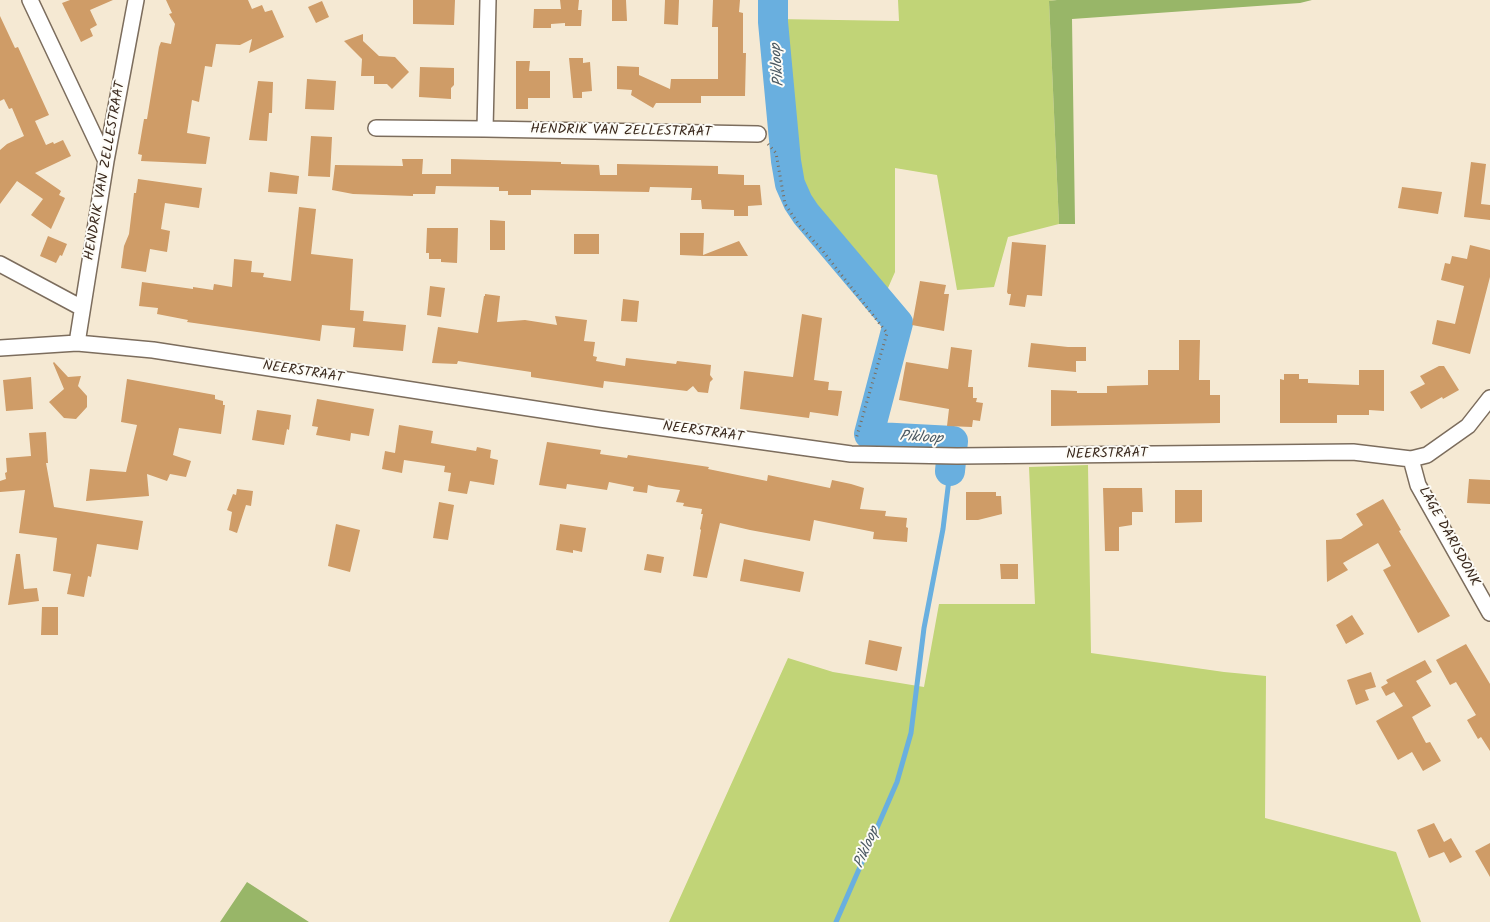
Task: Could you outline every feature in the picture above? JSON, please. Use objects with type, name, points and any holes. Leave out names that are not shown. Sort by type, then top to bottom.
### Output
[{"type":"street","points":[[30,0],[106,161]]},
{"type":"street","name":"HENDRIK VAN ZELLESTRAAT","points":[[77,343],[106,161],[136,0]]},
{"type":"street","points":[[484,130],[488,0]]},
{"type":"street","name":"HENDRIK VAN ZELLESTRAAT","points":[[376,128],[758,134]]},
{"type":"street","points":[[0,264],[82,308]]},
{"type":"street","name":"NEERSTRAAT","points":[[0,348],[77,343],[153,350],[590,417],[851,454],[950,456],[1353,452],[1411,459]]},
{"type":"street","points":[[1411,459],[1427,455],[1449,441],[1468,426],[1490,398]]},
{"type":"street","name":"LAGE DARISDONK","points":[[1411,459],[1418,485],[1490,613]]},
{"type":"path","points":[[758,134],[776,153],[786,204],[800,226],[822,250],[888,333],[851,454]]},
{"type":"green space","points":[[898,0],[1057,0],[1049,1],[1059,224],[1008,237],[994,287],[957,290],[937,175],[895,168],[895,272],[877,313],[806,214],[793,189],[786,161],[776,19],[899,21]]},
{"type":"green space","points":[[1312,0],[1300,3],[1072,19],[1075,224],[1059,224],[1049,1]]},
{"type":"green space","points":[[1088,465],[1091,653],[1224,672],[1266,676],[1265,818],[1396,852],[1421,922],[669,922],[788,658],[833,672],[924,687],[939,604],[1035,604],[1029,467]]},
{"type":"green space","points":[[247,882],[309,922],[220,922]]},
{"type":"building","points":[[70,0],[113,0],[90,10],[97,25],[90,29],[93,36],[81,42],[62,3]]},
{"type":"building","points":[[166,0],[248,0],[252,9],[262,5],[265,12],[272,10],[284,37],[249,53],[252,39],[240,45],[216,44],[212,67],[205,66],[199,102],[192,100],[187,133],[210,137],[206,164],[141,161],[142,155],[138,154],[144,119],[147,119],[159,47],[161,42],[171,44],[175,24],[169,14],[172,13]]},
{"type":"building","points":[[413,0],[455,0],[454,25],[413,24]]},
{"type":"building","points":[[560,0],[579,0],[578,10],[582,10],[581,26],[565,26],[565,23],[551,24],[551,28],[533,28],[534,9],[561,9]]},
{"type":"building","points":[[612,0],[626,0],[627,21],[612,21]]},
{"type":"building","points":[[665,0],[679,0],[678,25],[664,24]]},
{"type":"building","points":[[713,0],[740,0],[739,12],[743,13],[743,53],[746,53],[745,96],[701,96],[701,103],[656,103],[653,108],[631,95],[632,90],[617,89],[617,66],[639,67],[639,75],[670,89],[671,79],[718,79],[718,27],[712,27]]},
{"type":"building","points":[[322,1],[329,17],[316,23],[308,7]]},
{"type":"building","points":[[0,16],[15,48],[18,47],[49,115],[35,121],[46,145],[63,140],[71,156],[35,173],[61,191],[59,195],[65,198],[51,229],[31,215],[43,199],[17,181],[0,204],[0,150],[7,144],[24,136],[12,108],[9,109],[4,99],[0,101]]},
{"type":"building","points":[[363,34],[363,41],[379,56],[395,57],[409,72],[392,89],[387,84],[374,84],[374,76],[361,76],[362,59],[344,41]]},
{"type":"building","points":[[569,58],[583,58],[583,63],[590,62],[592,91],[582,92],[582,98],[573,98]]},
{"type":"building","points":[[516,61],[530,61],[529,71],[550,71],[550,98],[528,98],[528,109],[516,109]]},
{"type":"building","points":[[420,67],[454,68],[454,85],[451,88],[451,99],[419,97]]},
{"type":"building","points":[[307,79],[336,81],[334,110],[305,109]]},
{"type":"building","points":[[258,81],[273,82],[272,113],[269,113],[267,141],[249,140]]},
{"type":"building","points":[[311,136],[332,137],[330,177],[308,176]]},
{"type":"building","points":[[402,159],[423,159],[422,174],[451,174],[451,159],[599,165],[600,175],[617,175],[617,164],[718,166],[718,174],[744,175],[744,185],[760,185],[762,205],[748,206],[748,216],[734,216],[734,210],[702,209],[701,200],[691,200],[692,188],[650,187],[649,192],[531,190],[531,195],[508,195],[508,191],[499,191],[499,187],[436,186],[435,194],[413,194],[413,196],[353,194],[332,190],[335,165],[403,166]]},
{"type":"building","points":[[1471,162],[1486,164],[1481,204],[1490,205],[1490,220],[1464,217]]},
{"type":"building","points":[[270,172],[299,176],[297,194],[268,192]]},
{"type":"building","points":[[138,179],[202,188],[199,208],[165,203],[161,229],[170,231],[167,252],[150,249],[146,272],[121,268]]},
{"type":"building","points":[[1402,187],[1442,192],[1438,214],[1398,208]]},
{"type":"building","points":[[299,207],[316,209],[311,254],[353,259],[350,310],[364,311],[363,321],[406,325],[403,351],[353,347],[355,328],[322,325],[320,341],[187,322],[188,320],[157,314],[158,308],[139,306],[142,282],[193,289],[193,287],[213,290],[214,284],[232,287],[234,259],[252,261],[251,272],[264,273],[263,277],[291,281]]},
{"type":"building","points":[[490,220],[505,221],[505,250],[490,250]]},
{"type":"building","points":[[427,228],[458,228],[457,263],[441,262],[441,259],[429,259],[429,253],[426,253]]},
{"type":"building","points":[[680,233],[704,233],[703,256],[680,255]]},
{"type":"building","points":[[574,234],[599,234],[599,254],[574,254]]},
{"type":"building","points":[[48,236],[67,244],[62,256],[60,255],[56,263],[40,256]]},
{"type":"building","points":[[739,241],[748,256],[703,256],[703,255]]},
{"type":"building","points":[[1012,242],[1046,245],[1042,296],[1027,295],[1025,307],[1009,305],[1011,294],[1007,292]]},
{"type":"building","points":[[1470,245],[1490,250],[1490,277],[1470,354],[1432,344],[1437,320],[1455,324],[1464,286],[1441,280],[1445,263],[1450,264],[1452,256],[1467,259]]},
{"type":"building","points":[[920,281],[946,285],[944,294],[949,294],[944,331],[912,325]]},
{"type":"building","points":[[430,286],[445,288],[441,317],[427,315]]},
{"type":"building","points":[[485,294],[500,296],[497,322],[525,320],[557,325],[555,316],[587,320],[584,341],[595,342],[593,356],[597,357],[596,361],[625,366],[626,358],[676,364],[677,361],[711,365],[710,375],[713,379],[710,382],[708,393],[698,392],[693,386],[687,391],[604,381],[603,388],[531,377],[531,372],[458,361],[457,364],[432,363],[438,327],[478,333]]},
{"type":"building","points":[[623,299],[639,301],[637,322],[621,321]]},
{"type":"building","points":[[802,314],[822,318],[814,380],[829,382],[828,390],[842,391],[838,416],[810,412],[809,418],[740,409],[744,371],[793,377]]},
{"type":"building","points":[[1179,340],[1200,340],[1199,380],[1210,380],[1210,395],[1220,395],[1220,423],[1051,426],[1051,390],[1077,391],[1077,393],[1107,393],[1107,386],[1148,385],[1148,370],[1179,370]]},
{"type":"building","points":[[1031,343],[1086,347],[1086,361],[1076,361],[1076,372],[1028,367]]},
{"type":"building","points":[[951,347],[972,350],[968,387],[973,387],[973,398],[977,398],[976,402],[983,403],[980,421],[973,420],[972,427],[947,426],[949,409],[899,400],[906,362],[948,369]]},
{"type":"building","points":[[54,362],[68,377],[81,376],[78,386],[87,396],[87,407],[76,419],[64,418],[49,402],[64,389]]},
{"type":"building","points":[[1439,366],[1444,366],[1459,390],[1421,409],[1410,392],[1425,384],[1420,376]]},
{"type":"building","points":[[1359,370],[1384,370],[1384,411],[1369,410],[1369,415],[1337,415],[1337,423],[1280,423],[1280,379],[1284,380],[1284,374],[1299,374],[1299,379],[1308,379],[1308,383],[1359,385]]},
{"type":"building","points":[[31,377],[33,409],[6,411],[3,380]]},
{"type":"building","points":[[127,379],[215,395],[215,399],[223,401],[223,405],[225,405],[221,434],[179,428],[173,455],[191,461],[186,477],[170,474],[167,481],[147,474],[149,496],[86,501],[90,469],[126,472],[137,425],[121,422]]},
{"type":"building","points":[[317,399],[374,409],[369,436],[351,433],[350,441],[316,435],[318,427],[312,426]]},
{"type":"building","points":[[257,410],[291,415],[284,445],[252,440]]},
{"type":"building","points":[[399,425],[433,431],[431,443],[476,451],[477,447],[491,450],[490,458],[498,460],[494,485],[470,481],[467,494],[448,491],[451,473],[444,472],[445,466],[404,460],[402,473],[382,469],[385,451],[395,453]]},
{"type":"building","points":[[46,432],[48,463],[46,463],[54,507],[143,521],[138,550],[97,544],[91,577],[88,576],[84,597],[67,594],[71,574],[53,571],[57,538],[19,533],[25,490],[0,492],[0,481],[6,479],[6,458],[31,456],[29,433]]},
{"type":"building","points":[[547,442],[601,450],[600,454],[627,458],[628,455],[709,467],[708,469],[767,481],[768,475],[830,488],[832,480],[851,484],[864,488],[860,509],[886,511],[885,516],[907,518],[907,542],[873,539],[874,532],[814,520],[810,541],[720,523],[707,578],[693,576],[701,530],[702,509],[683,506],[684,503],[676,502],[680,490],[648,485],[647,493],[633,491],[634,487],[609,482],[607,490],[567,484],[566,489],[539,485]]},
{"type":"building","points":[[1469,479],[1490,480],[1490,504],[1467,503]]},
{"type":"building","points":[[1103,488],[1142,488],[1143,512],[1132,512],[1132,525],[1119,527],[1119,551],[1105,551]]},
{"type":"building","points":[[237,489],[253,491],[251,506],[246,505],[237,533],[229,530],[232,512],[227,510],[233,494],[236,495]]},
{"type":"building","points":[[1175,490],[1202,490],[1202,522],[1175,523]]},
{"type":"building","points":[[966,492],[996,492],[996,496],[1001,496],[1002,514],[978,520],[966,520]]},
{"type":"building","points":[[1383,499],[1401,530],[1399,531],[1450,616],[1418,633],[1383,570],[1391,566],[1378,543],[1343,563],[1348,570],[1327,582],[1326,540],[1341,539],[1363,525],[1356,514]]},
{"type":"building","points":[[439,502],[454,505],[448,540],[433,538]]},
{"type":"building","points":[[336,524],[360,530],[350,572],[328,566]]},
{"type":"building","points":[[560,524],[586,528],[582,552],[573,550],[573,553],[556,550]]},
{"type":"building","points":[[16,554],[20,554],[24,589],[37,588],[39,601],[8,605]]},
{"type":"building","points":[[647,554],[664,557],[661,573],[644,570]]},
{"type":"building","points":[[744,559],[804,572],[800,592],[740,581]]},
{"type":"building","points":[[1000,564],[1018,564],[1018,579],[1001,579]]},
{"type":"building","points":[[42,607],[58,607],[58,635],[41,635]]},
{"type":"building","points":[[1352,615],[1364,634],[1346,644],[1336,625]]},
{"type":"building","points":[[869,640],[902,647],[897,671],[865,664]]},
{"type":"building","points":[[1466,644],[1490,684],[1490,751],[1481,737],[1478,739],[1467,720],[1476,715],[1456,682],[1450,685],[1436,660]]},
{"type":"building","points":[[1425,660],[1432,672],[1416,681],[1431,706],[1412,717],[1426,743],[1430,742],[1441,761],[1423,771],[1412,752],[1398,760],[1376,721],[1403,706],[1394,692],[1386,696],[1381,687],[1388,683],[1386,680]]},
{"type":"building","points":[[1371,672],[1376,687],[1365,690],[1369,700],[1356,705],[1347,680]]},
{"type":"building","points":[[1434,823],[1444,842],[1451,838],[1462,857],[1450,863],[1444,852],[1429,858],[1417,830]]},
{"type":"building","points":[[1490,843],[1490,877],[1475,851]]},
{"type":"waterway","name":"Pikloop","points":[[773,0],[773,22],[786,161],[790,184],[806,214],[898,323],[869,434],[877,437],[953,441],[950,471]]},
{"type":"waterway","name":"Pikloop","points":[[836,922],[897,782],[911,733],[924,628],[943,529],[950,471]]}]
